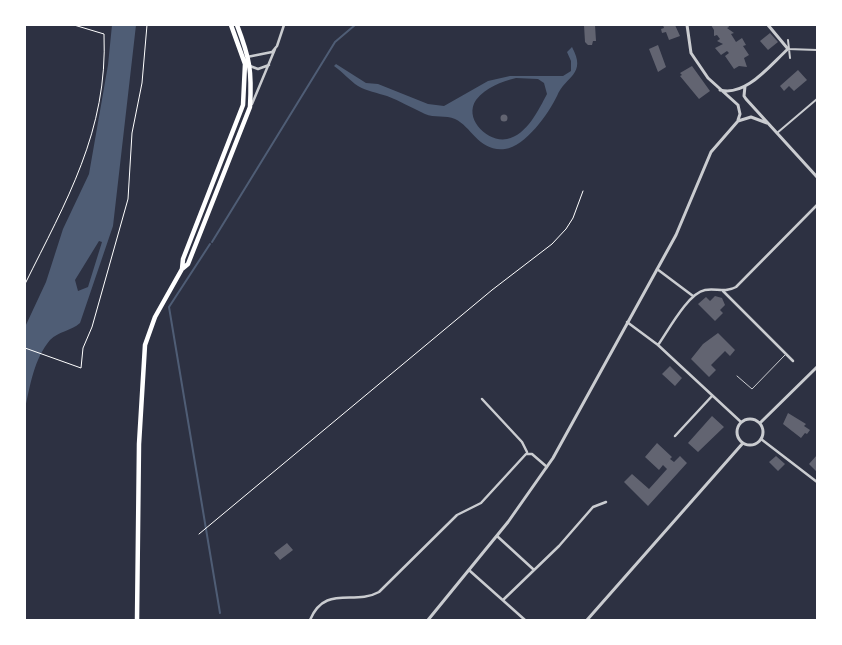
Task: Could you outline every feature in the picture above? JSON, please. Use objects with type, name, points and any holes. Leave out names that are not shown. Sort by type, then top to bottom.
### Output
[{"type":"main road","points":[[182,269],[183,259],[243,104],[244,60],[231,25]]},
{"type":"main road","points":[[137,620],[139,453],[145,345],[152,323],[191,256],[250,107],[252,80],[250,66],[237,25]]},
{"type":"street","points":[[250,107],[277,46],[284,25]]},
{"type":"street","points":[[428,620],[470,571],[548,467],[676,235],[707,158],[738,121],[740,114],[738,105],[708,78],[691,53],[687,25]]},
{"type":"street","points":[[768,25],[788,49]]},
{"type":"street","points":[[788,40],[790,58]]},
{"type":"street","points":[[269,64],[258,69],[250,66],[244,60],[248,55],[269,53],[277,46]]},
{"type":"street","points":[[720,90],[731,92],[745,86],[788,49],[817,50]]},
{"type":"street","points":[[745,86],[744,96],[746,99],[817,177]]},
{"type":"street","points":[[777,134],[817,99]]},
{"type":"street","points":[[738,121],[751,117],[767,122]]},
{"type":"street","points":[[658,346],[693,296],[707,289],[732,289],[817,205]]},
{"type":"street","points":[[657,269],[693,296]]},
{"type":"street","points":[[722,290],[793,361]]},
{"type":"street","points":[[627,322],[658,346],[741,422]]},
{"type":"street","points":[[760,423],[817,367]]},
{"type":"street","points":[[675,436],[712,396]]},
{"type":"street","points":[[482,399],[522,442],[528,453],[548,467]]},
{"type":"street","points":[[753,418],[760,423],[764,431],[761,439],[753,445],[743,443],[737,436],[736,431],[741,422],[753,418]]},
{"type":"street","points":[[761,439],[817,482]]},
{"type":"street","points":[[587,620],[743,443]]},
{"type":"street","points":[[310,620],[313,612],[328,600],[336,597],[366,597],[379,592],[452,519],[482,503],[519,460],[528,453]]},
{"type":"street","points":[[503,600],[593,507],[606,502]]},
{"type":"street","points":[[497,536],[533,569]]},
{"type":"street","points":[[470,571],[525,620]]},
{"type":"lane","points":[[737,376],[752,389],[786,354]]},
{"type":"path","points":[[25,284],[71,192],[88,148],[100,94],[104,34],[74,25]]},
{"type":"path","points":[[25,348],[80,368],[83,348],[92,327],[128,198],[132,133],[142,83],[147,25]]},
{"type":"path","points":[[199,534],[480,300],[552,244],[573,218],[583,191]]},
{"type":"water","points":[[112,25],[136,25],[113,226],[80,323],[54,337],[45,347],[33,373],[25,409],[25,327],[46,282],[63,229],[89,174],[108,65]],"holes":[[[99,241],[102,242],[88,287],[78,291],[75,280]]]},
{"type":"water","points":[[572,47],[576,56],[577,64],[574,74],[561,89],[536,128],[513,147],[505,149],[496,149],[482,143],[455,119],[425,114],[392,98],[361,88],[334,66],[336,64],[366,83],[378,84],[428,104],[444,106],[488,81],[510,76],[563,76],[571,71],[571,61],[567,52]],"holes":[[[516,78],[538,79],[544,83],[547,94],[532,121],[521,132],[514,137],[500,139],[492,137],[479,128],[475,122],[473,107],[480,95],[499,83]]]},
{"type":"building","points":[[584,25],[595,25],[596,41],[593,41],[592,45],[588,45],[585,42]]},
{"type":"building","points":[[663,25],[675,25],[680,36],[669,40],[666,32],[662,33]]},
{"type":"building","points":[[711,25],[728,25],[729,27],[727,28],[734,33],[731,34],[736,42],[742,38],[746,45],[743,46],[749,55],[744,58],[747,67],[739,66],[734,69],[725,56],[729,53],[727,51],[721,55],[715,48],[723,44],[717,41],[720,39],[717,35],[714,36],[714,30]]},
{"type":"building","points":[[770,33],[778,42],[768,50],[760,41]]},
{"type":"building","points":[[658,45],[666,67],[658,72],[649,49]]},
{"type":"building","points":[[692,66],[710,91],[699,99],[680,76],[682,75],[680,73]]},
{"type":"building","points":[[798,70],[807,80],[794,91],[789,86],[784,91],[780,86]]},
{"type":"building","points":[[504,115],[507,118],[504,121],[501,118]]},
{"type":"building","points":[[715,296],[722,298],[725,305],[720,310],[723,313],[715,321],[698,304],[706,297],[710,301]]},
{"type":"building","points":[[718,333],[735,350],[730,356],[725,351],[711,365],[716,370],[709,377],[691,359],[703,344]]},
{"type":"building","points":[[670,366],[682,378],[675,386],[662,374]]},
{"type":"building","points":[[788,413],[806,424],[804,426],[810,430],[807,434],[805,433],[801,438],[783,424]]},
{"type":"building","points":[[712,416],[724,427],[698,452],[688,443]]},
{"type":"building","points":[[657,443],[672,457],[670,459],[674,462],[680,456],[687,463],[648,506],[624,482],[632,474],[649,489],[667,469],[663,465],[659,470],[645,457]]},
{"type":"building","points":[[817,455],[817,469],[816,471],[809,464]]},
{"type":"building","points":[[776,456],[785,464],[778,471],[769,462]]},
{"type":"building","points":[[287,543],[293,550],[280,560],[274,553]]},
{"type":"waterway","points":[[212,242],[335,42],[355,25]]},
{"type":"waterway","points":[[210,244],[169,307],[220,613]]}]
